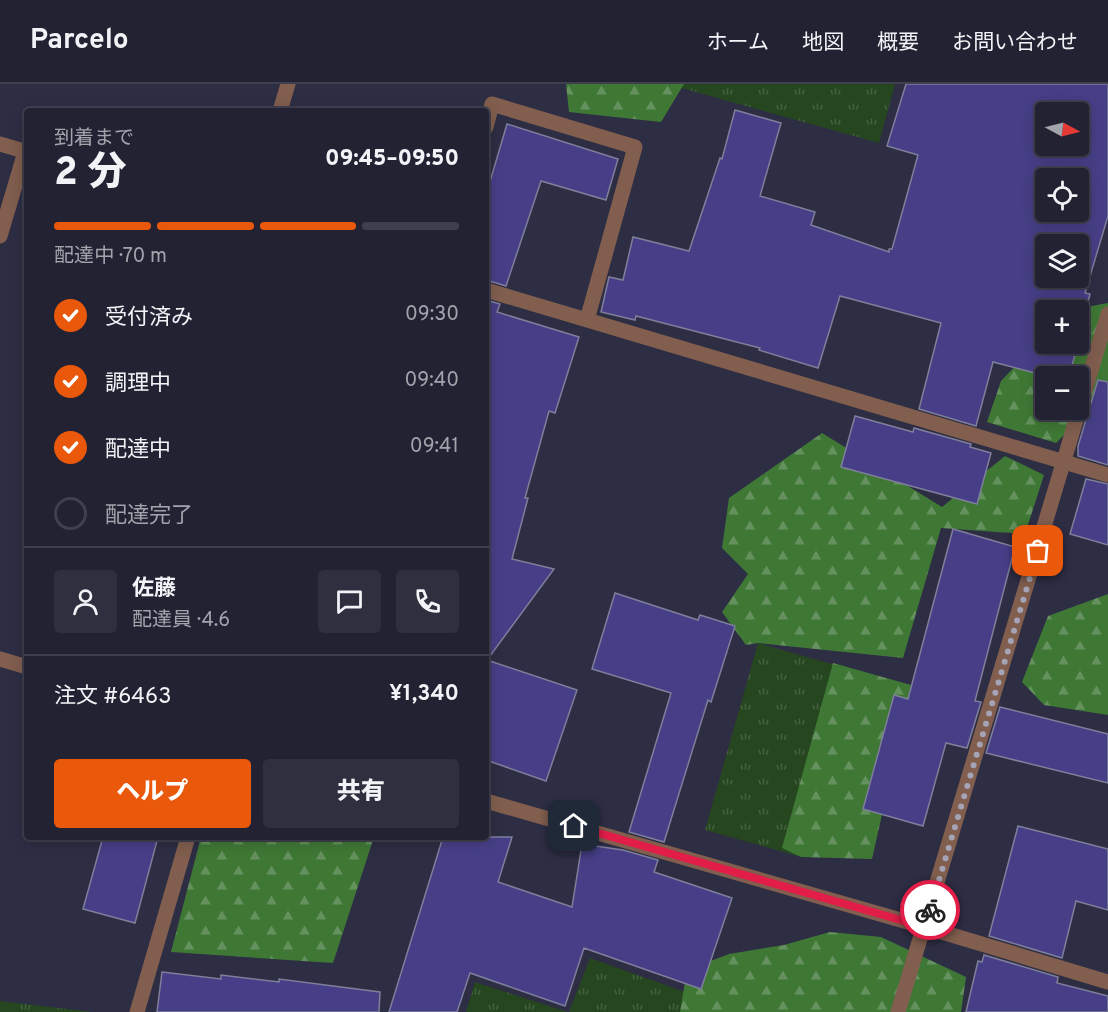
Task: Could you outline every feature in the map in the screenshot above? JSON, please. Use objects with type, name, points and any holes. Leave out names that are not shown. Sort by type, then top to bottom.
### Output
[{"type":"street","points":[[281,108],[288,84]]},
{"type":"street","points":[[489,116],[492,104],[635,147],[587,320]]},
{"type":"street","points":[[0,144],[24,151]]},
{"type":"street","points":[[0,236],[24,158]]},
{"type":"street","points":[[489,291],[1108,475]]},
{"type":"street","points":[[898,1012],[1108,314]]},
{"type":"street","points":[[0,659],[24,666]]},
{"type":"street","points":[[489,802],[1108,982]]},
{"type":"street","points":[[136,1012],[187,840]]},
{"type":"green space","points":[[566,84],[684,84],[661,122],[569,112]]},
{"type":"green space","points":[[667,84],[895,84],[879,143]]},
{"type":"green space","points":[[1108,303],[1108,392],[1089,411],[1089,366],[1035,366],[1035,420],[1079,420],[1056,443],[987,422],[1001,381],[1035,346],[1035,354],[1089,354],[1089,307]]},
{"type":"green space","points":[[822,433],[942,507],[1005,456],[1044,475],[1025,534],[941,528],[903,658],[758,643],[746,645],[722,612],[748,574],[722,548],[729,498]]},
{"type":"green space","points":[[1108,594],[1108,715],[1044,705],[1022,682],[1048,616]]},
{"type":"green space","points":[[758,643],[853,670],[801,857],[705,830]]},
{"type":"green space","points":[[833,663],[911,685],[872,859],[801,857],[782,848]]},
{"type":"green space","points":[[200,840],[373,840],[333,963],[171,952]]},
{"type":"green space","points":[[830,932],[881,937],[966,977],[961,1012],[680,1012],[687,970],[729,954],[784,945]]},
{"type":"green space","points":[[590,958],[713,1002],[709,1012],[569,1012]]},
{"type":"green space","points":[[475,982],[568,1012],[466,1012]]},
{"type":"green space","points":[[0,1001],[92,1012],[0,1012]]},
{"type":"building","points":[[906,84],[1108,84],[1108,216],[1089,280],[1089,234],[1035,234],[1035,288],[1086,288],[1085,293],[1090,294],[1088,300],[1035,300],[1035,354],[1075,354],[1072,366],[1035,366],[1035,373],[993,362],[976,426],[919,409],[941,323],[840,296],[818,368],[759,350],[760,348],[636,316],[635,320],[601,312],[609,277],[623,280],[633,237],[689,251],[720,158],[722,159],[735,110],[781,123],[760,196],[815,212],[811,225],[889,252],[889,249],[892,249],[918,155],[887,146]]},
{"type":"building","points":[[507,124],[618,159],[606,200],[541,181],[506,286],[489,281],[489,185]]},
{"type":"building","points":[[489,301],[500,304],[497,312],[579,337],[555,413],[549,411],[525,498],[528,498],[512,559],[554,569],[489,657]]},
{"type":"building","points":[[1098,380],[1108,382],[1108,465],[1078,456],[1078,446],[1086,420],[1089,420],[1089,410]]},
{"type":"building","points":[[855,416],[913,432],[914,428],[971,444],[970,447],[991,453],[977,504],[841,467]]},
{"type":"building","points":[[1086,479],[1108,484],[1108,545],[1070,534]]},
{"type":"building","points":[[953,529],[1015,547],[975,701],[981,702],[967,748],[946,743],[923,826],[863,809],[894,695],[908,699]]},
{"type":"building","points":[[615,593],[698,620],[700,615],[735,626],[711,702],[708,700],[664,842],[629,832],[671,693],[592,669]]},
{"type":"building","points":[[489,661],[577,690],[546,781],[489,761]]},
{"type":"building","points":[[1000,707],[1108,734],[1108,783],[986,753]]},
{"type":"building","points":[[1018,826],[1108,849],[1108,910],[1076,901],[1062,958],[989,936]]},
{"type":"building","points":[[489,837],[512,837],[498,882],[572,907],[582,844],[623,850],[658,860],[654,872],[732,898],[701,989],[584,948],[565,1006],[470,973],[457,1012],[389,1012],[442,840],[489,840]]},
{"type":"building","points":[[102,840],[157,840],[135,923],[83,909]]},
{"type":"building","points":[[984,955],[1058,977],[1057,983],[1108,996],[1108,1012],[966,1012],[978,961],[982,962]]},
{"type":"building","points":[[162,972],[221,979],[221,975],[279,982],[279,979],[380,992],[379,1012],[157,1012]]},
{"type":"way so far","points":[[930,910],[1038,551]]},
{"type":"route","points":[[574,826],[925,927],[930,910]]}]
